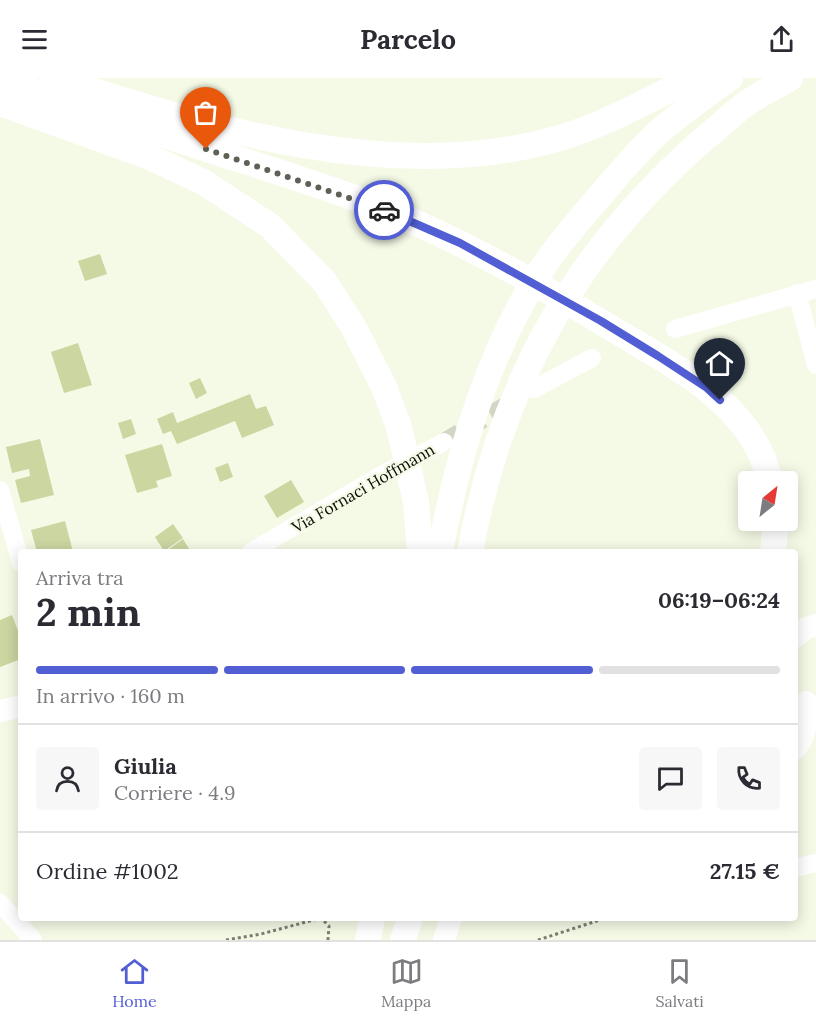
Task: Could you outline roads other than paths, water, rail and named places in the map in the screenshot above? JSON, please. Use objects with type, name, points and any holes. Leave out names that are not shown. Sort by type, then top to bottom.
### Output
[{"type":"highway","points":[[53,78],[120,100],[221,128],[306,145],[374,154],[440,155],[520,148],[559,138],[587,129],[693,78]]},
{"type":"highway","points":[[441,549],[462,450],[495,359],[533,282],[563,239],[660,131],[730,78]]},
{"type":"highway","points":[[470,549],[477,509],[497,443],[524,375],[564,299],[593,257],[641,198],[688,153],[744,105],[790,78]]},
{"type":"highway","points":[[0,79],[102,116]]},
{"type":"highway","points":[[0,87],[102,116],[268,169],[367,203],[460,243],[601,321],[707,388],[733,412],[753,440],[768,471]]},
{"type":"highway","points":[[0,103],[150,157],[206,183],[270,226],[324,282],[354,328],[384,387],[399,427],[416,502],[420,549]]},
{"type":"highway","points":[[484,549],[482,538],[496,470],[497,443]]},
{"type":"highway","points":[[773,549],[775,531]]},
{"type":"highway","points":[[365,921],[367,940]]},
{"type":"highway","points":[[367,940],[371,921]]},
{"type":"highway","points":[[398,940],[401,921]]},
{"type":"highway","points":[[403,940],[409,921]]},
{"type":"main road","points":[[798,634],[816,625]]},
{"type":"main road","points":[[798,745],[804,736],[807,721],[806,700]]},
{"type":"main road","points":[[798,762],[805,759],[816,746]]},
{"type":"street","points":[[675,328],[816,289]]},
{"type":"street","points":[[797,293],[816,365]]},
{"type":"street","points":[[534,389],[592,358]]},
{"type":"street","name":"Via Fornaci Hoffmann","points":[[256,549],[444,441]]},
{"type":"street","points":[[0,490],[18,553]]},
{"type":"street","points":[[798,867],[816,863]]},
{"type":"street","points":[[0,903],[33,940]]},
{"type":"tunnel","points":[[444,442],[517,399]]}]
